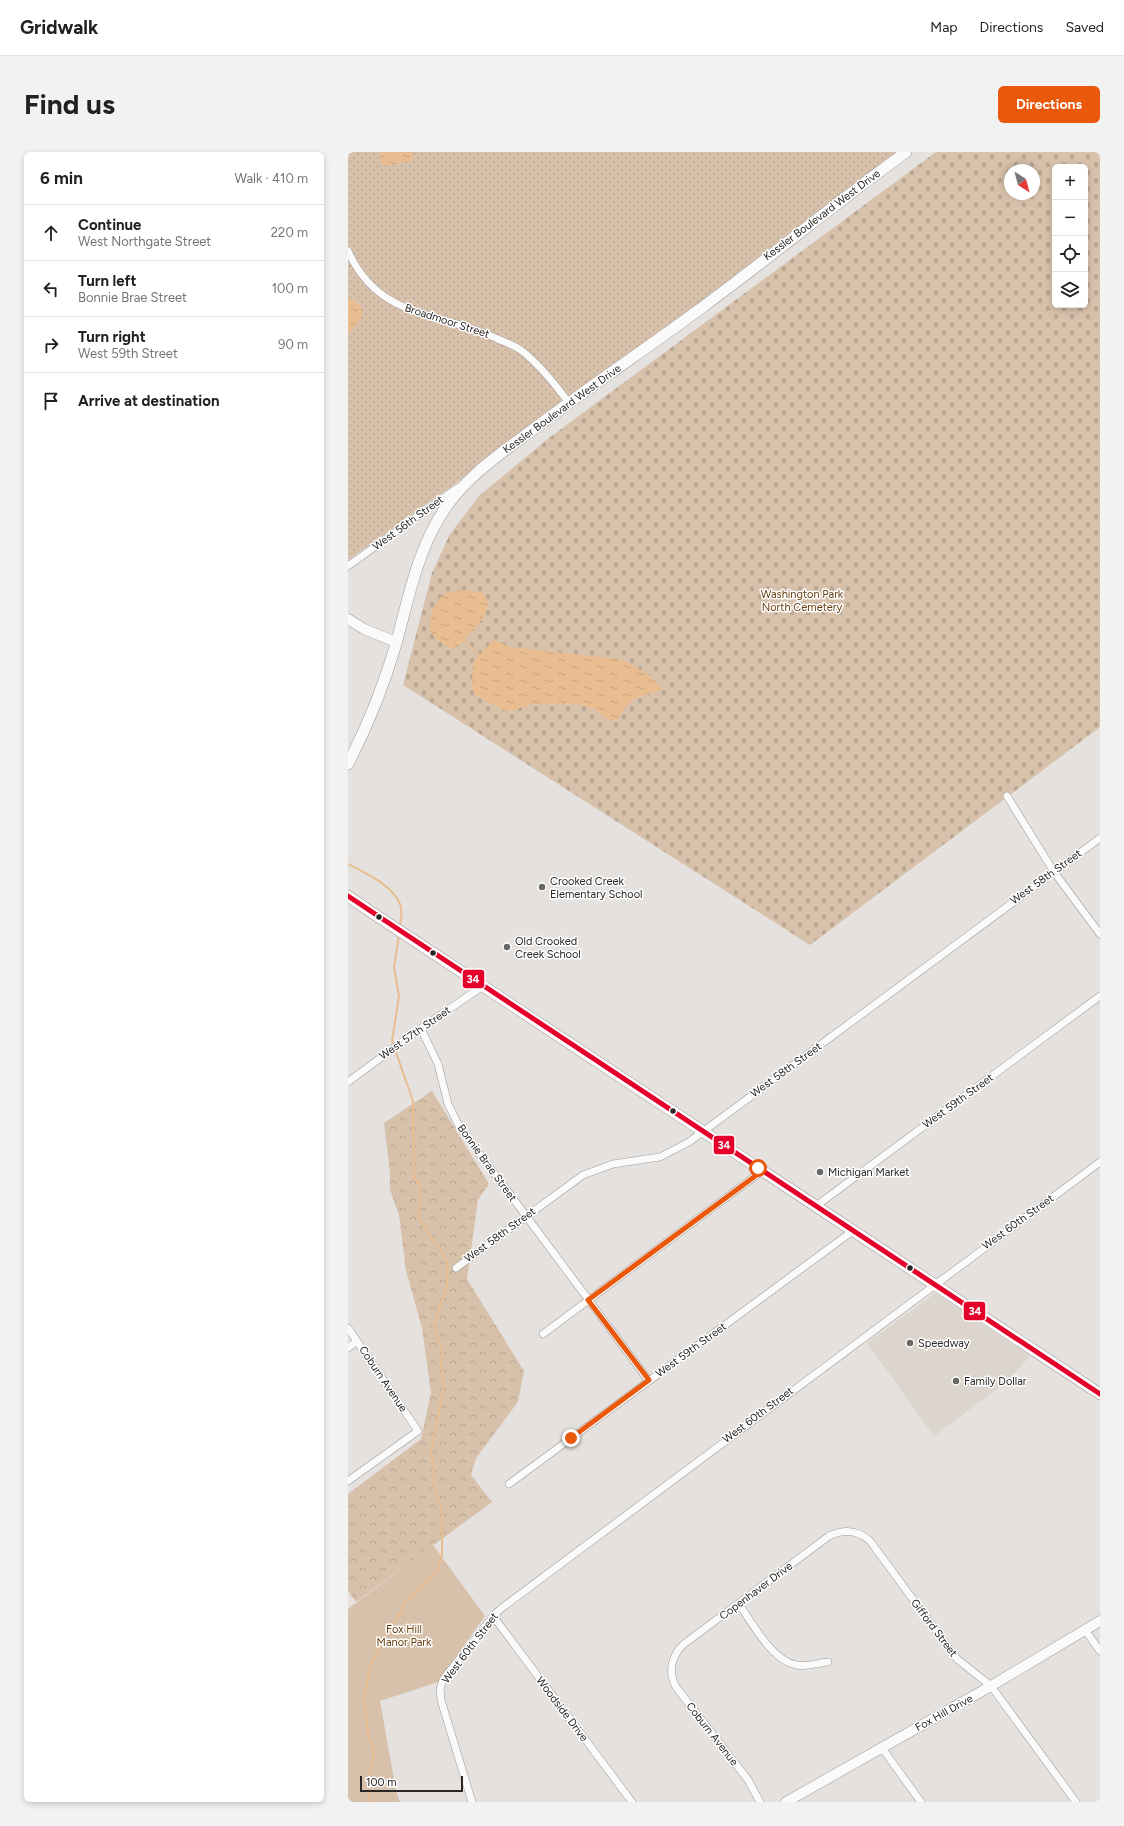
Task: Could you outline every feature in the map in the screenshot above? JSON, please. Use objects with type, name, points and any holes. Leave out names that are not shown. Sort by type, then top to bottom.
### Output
[{"type":"main road","name":"Kessler Boulevard West Drive","points":[[348,764],[374,707],[396,642],[413,576],[423,549],[439,517],[452,498],[469,480],[502,452],[701,308],[906,152]]},
{"type":"main road","points":[[348,897],[1100,1394]]},
{"type":"street","name":"Broadmoor Street","points":[[348,252],[354,265],[364,278],[386,298],[410,311],[488,334],[521,350],[551,380],[569,403]]},
{"type":"street","name":"West 56th Street","points":[[348,566],[469,480]]},
{"type":"street","points":[[348,619],[364,628],[396,642]]},
{"type":"street","points":[[1007,796],[1054,872],[1100,934]]},
{"type":"street","name":"West 58th Street","points":[[456,1268],[578,1178],[589,1172],[613,1164],[660,1157],[681,1147],[1100,838]]},
{"type":"street","name":"West 57th Street","points":[[348,1082],[414,1033],[484,986]]},
{"type":"street","name":"West 59th Street","points":[[816,1206],[1100,996]]},
{"type":"street","name":"Bonnie Brae Street","points":[[421,1029],[431,1046],[441,1072],[448,1102],[454,1116],[588,1300],[649,1380]]},
{"type":"street","name":"West 60th Street","points":[[472,1802],[441,1700],[440,1692],[443,1680],[493,1616],[502,1607],[1100,1162]]},
{"type":"street","points":[[543,1334],[762,1171]]},
{"type":"street","name":"West 59th Street","points":[[509,1484],[854,1230]]},
{"type":"street","name":"Coburn Avenue","points":[[348,1328],[418,1431],[348,1481]]},
{"type":"street","points":[[348,1348],[357,1341]]},
{"type":"street","name":"Copenhaver Drive","points":[[671,1665],[679,1649],[829,1536],[842,1531],[851,1531]]},
{"type":"street","name":"Gifford Street","points":[[851,1531],[862,1534],[870,1541],[957,1660],[992,1686],[1076,1802]]},
{"type":"street","points":[[738,1604],[773,1651],[781,1659],[800,1666],[828,1662]]},
{"type":"street","name":"Woodside Drive","points":[[493,1616],[632,1802]]},
{"type":"street","name":"Fox Hill Drive","points":[[786,1802],[992,1686],[1100,1621]]},
{"type":"street","points":[[1085,1630],[1100,1651]]},
{"type":"street","name":"Coburn Avenue","points":[[671,1665],[672,1677],[677,1689],[748,1780],[760,1802]]},
{"type":"street","points":[[882,1748],[921,1802]]},
{"type":"shaded area","points":[[935,1293],[1030,1356],[1006,1382],[934,1436],[867,1343]]},
{"type":"green space","points":[[348,152],[906,152],[701,308],[348,560]]},
{"type":"green space","name":"Washington Park North Cemetery","points":[[936,152],[1100,152],[1100,727],[810,945],[403,685],[432,573],[450,534],[480,495],[549,438]]},
{"type":"green space","points":[[432,1091],[489,1184],[478,1200],[467,1279],[524,1371],[518,1402],[476,1458],[471,1475],[492,1502],[356,1602],[348,1591],[348,1494],[421,1439],[431,1393],[422,1328],[406,1271],[399,1215],[390,1190],[390,1173],[384,1123]]},
{"type":"green space","name":"Fox Hill Manor Park","points":[[433,1545],[485,1616],[438,1682],[380,1701],[396,1791],[400,1802],[348,1802],[348,1609]]},
{"type":"water","points":[[380,152],[412,152],[413,161],[382,166]]},
{"type":"water","points":[[348,298],[360,305],[362,314],[357,324],[348,333]]},
{"type":"water","points":[[463,590],[481,592],[486,598],[488,605],[480,621],[468,637],[456,648],[450,648],[433,635],[430,620],[434,608],[443,595],[450,592]]},
{"type":"water","points":[[492,641],[497,641],[510,647],[618,659],[631,664],[642,671],[663,689],[636,698],[626,706],[618,719],[615,720],[608,720],[597,710],[578,704],[533,704],[512,711],[504,710],[478,697],[474,693],[472,686],[473,662]]},
{"type":"waterway","points":[[463,640],[479,654]]},
{"type":"waterway","points":[[348,864],[378,880],[391,891],[401,907],[402,915],[400,926]]},
{"type":"waterway","points":[[369,1802],[368,1782],[374,1749],[368,1733],[364,1699],[370,1666],[387,1632],[401,1612],[405,1602],[437,1571],[442,1556],[442,1512],[434,1485],[434,1468],[431,1452],[444,1385],[441,1365],[442,1350],[434,1325],[447,1286],[448,1267],[442,1251],[426,1230],[419,1217],[420,1188],[414,1176],[413,1101],[392,1041],[399,996],[394,967],[399,935]]},
{"type":"transit line","name":"34","points":[[348,896],[1100,1394]]},
{"type":"place","name":"Crooked Creek Elementary School","points":[[542,887]]},
{"type":"place","name":"Old Crooked Creek School","points":[[507,947]]},
{"type":"place","name":"Michigan Market","points":[[820,1172]]},
{"type":"place","name":"Speedway","points":[[910,1343]]},
{"type":"place","name":"Family Dollar","points":[[956,1381]]},
{"type":"route","points":[[571,1438],[649,1380],[588,1300],[762,1171],[758,1168]]}]
